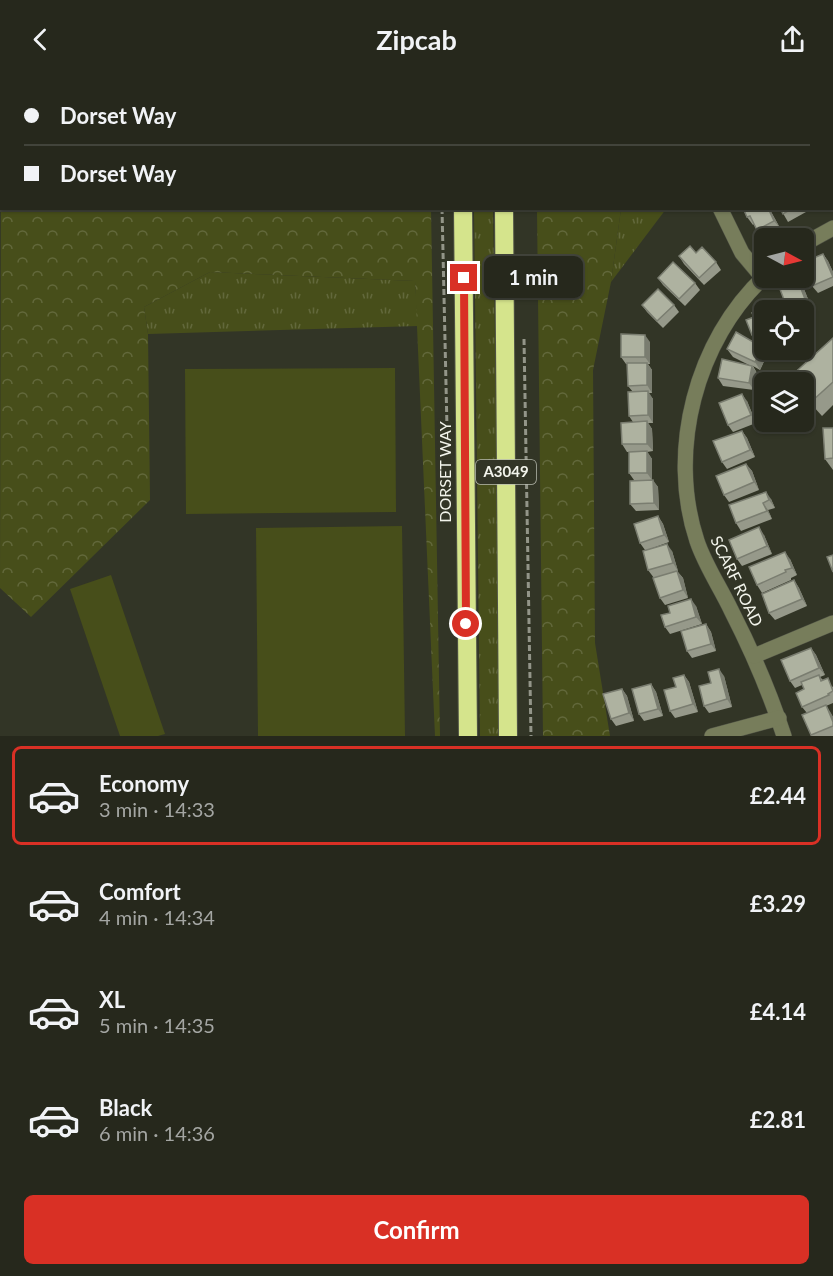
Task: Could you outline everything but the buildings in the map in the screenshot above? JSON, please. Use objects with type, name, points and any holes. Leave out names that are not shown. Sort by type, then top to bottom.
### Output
[{"type":"highway","name":"DORSET WAY","points":[[463,210],[468,736]]},
{"type":"highway","name":"A3049","points":[[504,210],[508,736]]},
{"type":"street","points":[[721,210],[742,253],[754,266]]},
{"type":"street","points":[[814,238],[833,228]]},
{"type":"street","name":"SCARF ROAD","points":[[754,288],[727,323],[708,357],[696,389],[685,464],[689,505],[697,541],[754,656],[784,736]]},
{"type":"street","points":[[754,656],[833,623]]},
{"type":"street","points":[[712,736],[778,718]]},
{"type":"path","points":[[442,210],[447,432]]},
{"type":"path","points":[[523,328],[531,736]]},
{"type":"green space","points":[[1,210],[431,210],[440,736],[435,736],[415,281],[210,272],[144,307],[148,334],[150,500],[31,617],[0,588]]},
{"type":"green space","points":[[474,210],[493,210],[501,736],[480,736]]},
{"type":"green space","points":[[537,210],[621,210],[611,282],[593,370],[595,643],[610,736],[543,736]]},
{"type":"green space","points":[[621,210],[665,210],[611,282]]},
{"type":"green space","points":[[210,272],[415,281],[418,326],[148,334],[144,307]]},
{"type":"green space","points":[[395,368],[396,512],[186,514],[185,369]]},
{"type":"green space","points":[[402,526],[405,736],[258,736],[256,528]]},
{"type":"green space","points":[[111,575],[165,734],[120,736],[70,589]]},
{"type":"route","points":[[464,278],[466,624]]}]
